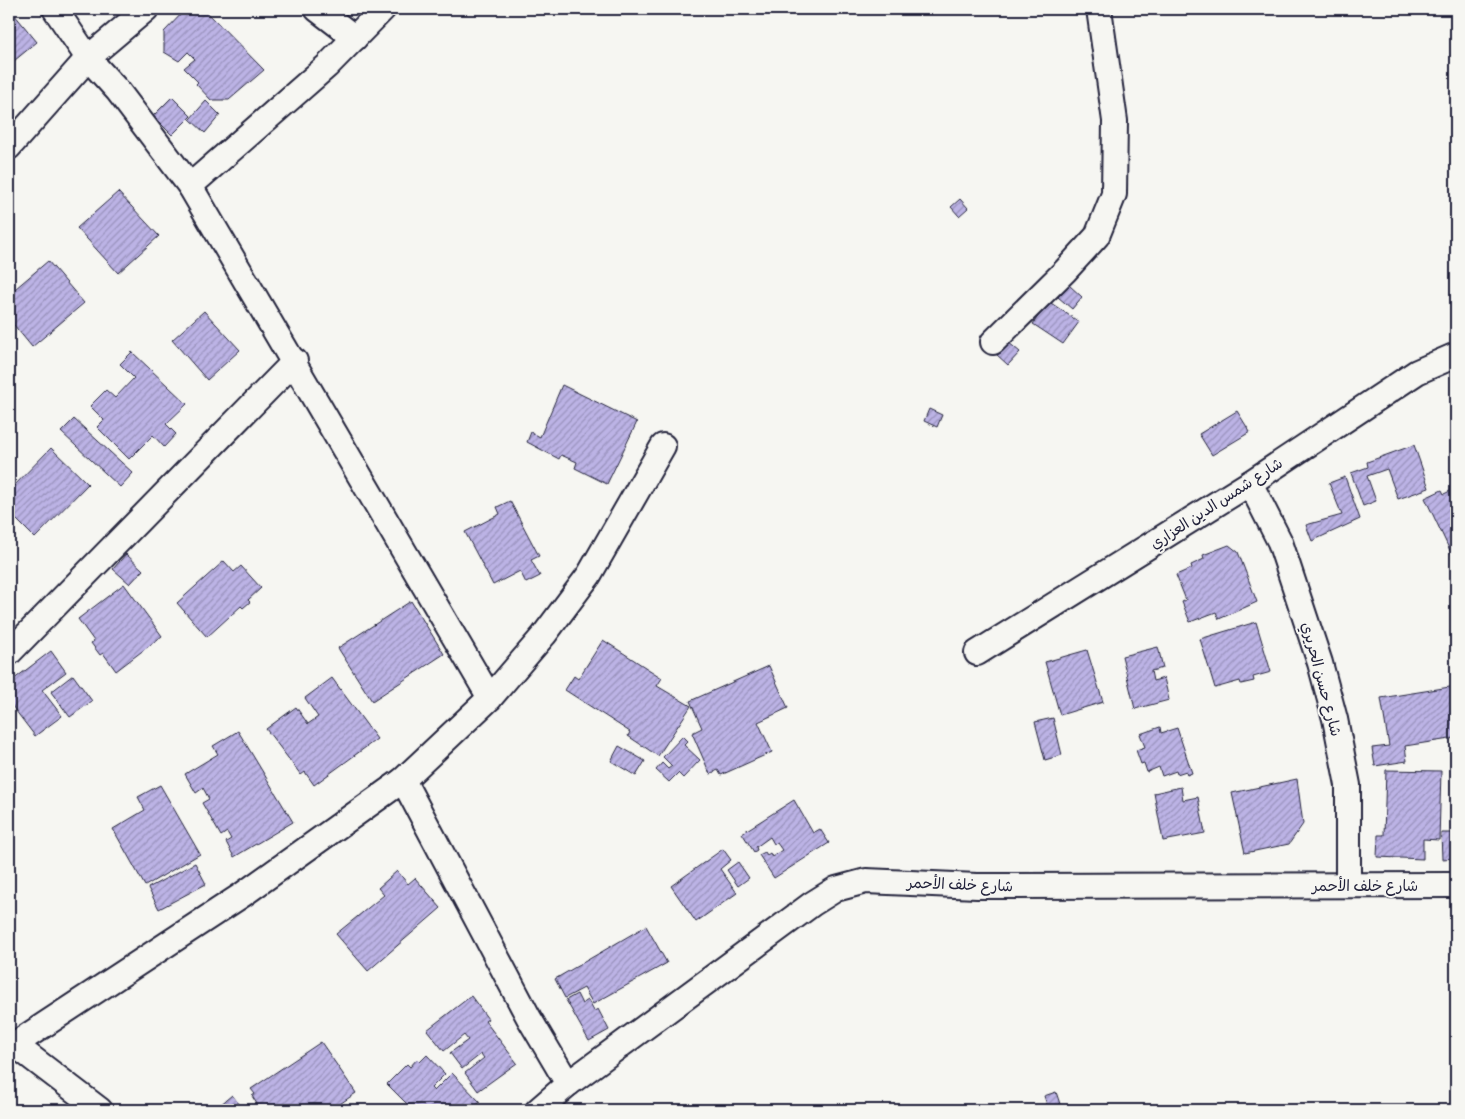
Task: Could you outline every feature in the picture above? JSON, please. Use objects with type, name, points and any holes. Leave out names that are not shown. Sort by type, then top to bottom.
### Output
[{"type":"street","points":[[55,9],[88,58],[118,91],[190,186],[295,361],[490,698]]},
{"type":"street","points":[[9,147],[88,58],[146,9]]},
{"type":"street","points":[[317,9],[355,38]]},
{"type":"street","points":[[190,186],[320,72],[383,9]]},
{"type":"street","points":[[992,342],[1065,272],[1097,236],[1114,194],[1115,121],[1099,9]]},
{"type":"street","name":"شارع شمس الدين العزاري","points":[[977,653],[1250,483],[1417,372],[1456,355]]},
{"type":"street","points":[[10,649],[295,361]]},
{"type":"street","points":[[100,1110],[12,1047],[242,895],[403,780],[490,698],[544,635],[589,575],[663,446]]},
{"type":"street","name":"شارع حسن الحريري","points":[[1250,483],[1280,542],[1320,663],[1335,720],[1348,785],[1348,884]]},
{"type":"street","points":[[403,780],[524,1009],[568,1084]]},
{"type":"street","name":"شارع خلف الأحمر","points":[[538,1110],[568,1084],[812,904],[836,889],[852,883],[891,881],[977,886],[1456,885]]},
{"type":"building","points":[[186,9],[204,9],[264,70],[229,100],[211,100],[196,84],[198,82],[184,68],[195,59],[188,52],[179,61],[164,52],[164,32]]},
{"type":"building","points":[[14,14],[37,42],[9,65],[9,19]]},
{"type":"building","points":[[172,97],[191,116],[172,135],[153,116]]},
{"type":"building","points":[[206,101],[220,115],[205,133],[190,119]]},
{"type":"building","points":[[118,192],[159,236],[118,273],[77,228]]},
{"type":"building","points":[[960,199],[968,208],[959,216],[951,207]]},
{"type":"building","points":[[48,261],[84,303],[32,347],[9,319],[9,294]]},
{"type":"building","points":[[1069,285],[1082,297],[1072,309],[1058,297]]},
{"type":"building","points":[[1048,301],[1079,322],[1063,344],[1033,324]]},
{"type":"building","points":[[204,311],[240,350],[207,380],[172,340]]},
{"type":"building","points":[[1008,342],[1020,352],[1008,365],[996,354]]},
{"type":"building","points":[[132,352],[187,404],[166,424],[176,434],[164,447],[153,435],[129,459],[97,427],[104,420],[90,406],[106,390],[115,398],[134,378],[120,364]]},
{"type":"building","points":[[562,385],[637,422],[607,484],[575,468],[577,462],[561,455],[559,459],[527,442],[531,432],[540,437]]},
{"type":"building","points":[[929,409],[942,415],[937,427],[924,421]]},
{"type":"building","points":[[1237,411],[1250,432],[1212,455],[1199,434]]},
{"type":"building","points":[[74,419],[133,473],[120,487],[61,432]]},
{"type":"building","points":[[1414,445],[1429,488],[1398,499],[1387,469],[1367,476],[1376,501],[1363,506],[1351,473],[1368,467],[1367,462]]},
{"type":"building","points":[[51,448],[88,484],[35,538],[9,512],[9,491]]},
{"type":"building","points":[[1345,477],[1360,519],[1312,541],[1306,525],[1342,515],[1329,483]]},
{"type":"building","points":[[1456,488],[1456,558],[1454,559],[1425,498],[1442,490],[1444,494]]},
{"type":"building","points":[[510,501],[539,556],[531,560],[540,576],[526,583],[520,571],[493,585],[465,532],[500,514],[497,507]]},
{"type":"building","points":[[1229,545],[1238,552],[1257,602],[1219,619],[1216,612],[1190,622],[1182,602],[1186,600],[1176,575],[1192,568],[1191,565],[1204,559],[1203,555]]},
{"type":"building","points":[[126,554],[143,570],[130,584],[113,569]]},
{"type":"building","points":[[224,561],[234,572],[241,566],[261,588],[248,600],[250,602],[243,608],[241,606],[207,637],[177,603]]},
{"type":"building","points":[[124,584],[162,636],[116,671],[103,653],[100,655],[91,643],[94,641],[78,619]]},
{"type":"building","points":[[411,601],[444,654],[372,701],[338,648]]},
{"type":"building","points":[[1256,622],[1271,672],[1253,677],[1254,681],[1241,684],[1240,681],[1215,688],[1200,639]]},
{"type":"building","points":[[603,640],[662,678],[657,686],[691,706],[658,756],[628,736],[630,732],[565,690],[574,676],[578,679]]},
{"type":"building","points":[[1158,647],[1163,668],[1151,671],[1153,681],[1164,678],[1169,700],[1135,709],[1122,656]]},
{"type":"building","points":[[1087,650],[1103,702],[1060,715],[1045,662]]},
{"type":"building","points":[[51,651],[66,672],[42,690],[62,716],[35,736],[9,702],[9,683]]},
{"type":"building","points":[[769,666],[788,708],[758,722],[772,752],[721,775],[718,770],[710,774],[692,733],[702,728],[690,701]]},
{"type":"building","points":[[73,675],[92,701],[70,717],[51,692]]},
{"type":"building","points":[[332,678],[377,739],[314,785],[305,772],[301,775],[266,729],[296,707],[308,724],[318,717],[305,698]]},
{"type":"building","points":[[1456,686],[1456,738],[1405,746],[1407,761],[1375,766],[1372,748],[1389,746],[1381,698]]},
{"type":"building","points":[[1053,718],[1062,755],[1045,760],[1035,722]]},
{"type":"building","points":[[1160,727],[1161,733],[1177,728],[1192,773],[1187,775],[1186,771],[1177,774],[1176,771],[1162,776],[1159,767],[1147,772],[1144,763],[1141,764],[1136,750],[1145,747],[1140,734]]},
{"type":"building","points":[[238,731],[293,822],[234,857],[226,842],[231,839],[227,832],[221,836],[202,803],[209,799],[203,788],[196,793],[185,774],[218,754],[213,746]]},
{"type":"building","points":[[683,736],[688,741],[684,745],[700,760],[683,778],[678,773],[669,782],[656,770],[662,763],[668,769],[672,766],[663,757]]},
{"type":"building","points":[[619,746],[645,761],[636,776],[611,761]]},
{"type":"building","points":[[1386,770],[1441,771],[1439,840],[1423,839],[1423,859],[1377,857],[1378,835],[1384,835]]},
{"type":"building","points":[[1297,779],[1303,824],[1289,844],[1245,853],[1232,793]]},
{"type":"building","points":[[160,785],[200,854],[145,886],[113,829],[145,810],[138,797]]},
{"type":"building","points":[[1181,787],[1183,800],[1198,797],[1205,833],[1163,841],[1154,793]]},
{"type":"building","points":[[794,800],[813,833],[820,829],[829,843],[774,878],[759,855],[765,852],[767,855],[770,853],[772,857],[782,850],[777,843],[774,844],[770,837],[756,847],[757,850],[754,852],[742,833]]},
{"type":"building","points":[[1441,833],[1456,833],[1456,858],[1442,859]]},
{"type":"building","points":[[723,849],[731,860],[720,869],[737,893],[696,922],[671,886]]},
{"type":"building","points":[[738,862],[749,878],[738,886],[727,870]]},
{"type":"building","points":[[195,863],[206,884],[159,909],[148,888]]},
{"type":"building","points":[[397,871],[408,884],[415,878],[441,908],[368,971],[336,934],[384,895],[378,888]]},
{"type":"building","points":[[646,926],[667,963],[593,1004],[584,988],[565,998],[555,979]]},
{"type":"building","points":[[577,994],[582,1004],[588,1000],[594,1011],[598,1009],[609,1030],[589,1041],[566,1000]]},
{"type":"building","points":[[471,996],[488,1019],[485,1021],[517,1063],[478,1091],[465,1073],[484,1058],[481,1054],[462,1069],[450,1053],[468,1040],[464,1035],[444,1051],[427,1030]]},
{"type":"building","points":[[321,1042],[356,1093],[331,1110],[257,1110],[254,1106],[257,1104],[252,1096],[255,1094],[251,1089]]},
{"type":"building","points":[[427,1055],[445,1074],[431,1088],[434,1091],[452,1073],[480,1102],[471,1110],[413,1110],[387,1084],[407,1064],[410,1067],[417,1059],[420,1062]]},
{"type":"building","points":[[1056,1092],[1061,1107],[1049,1110],[1044,1096]]},
{"type":"building","points":[[232,1095],[244,1110],[214,1110]]}]
